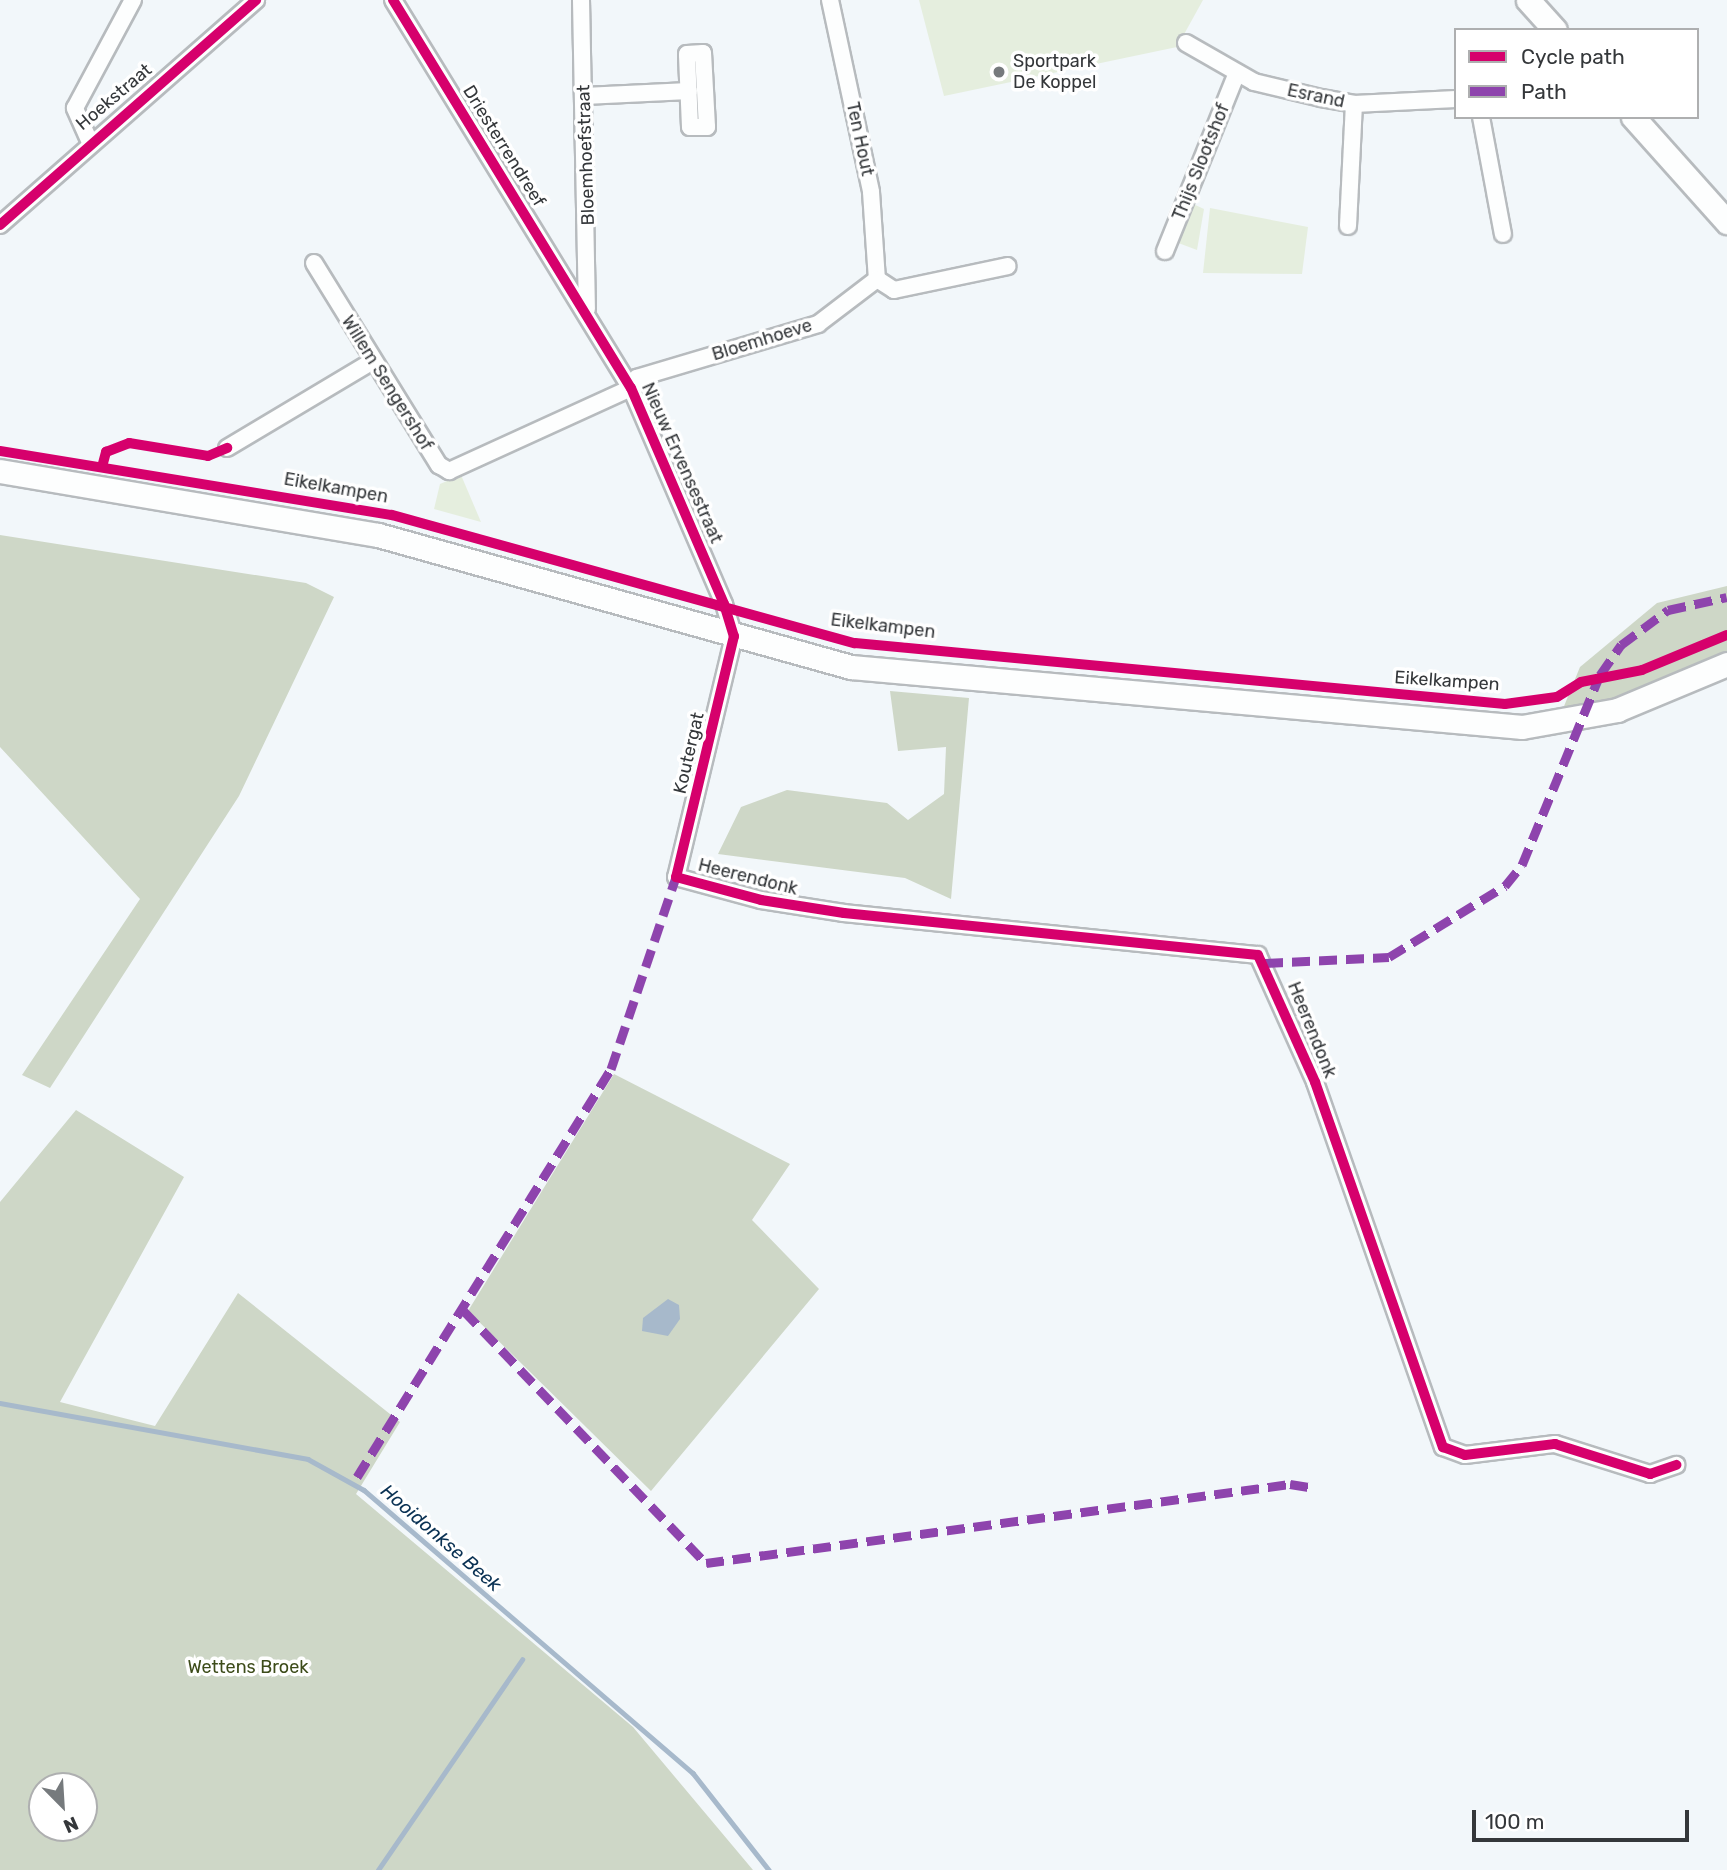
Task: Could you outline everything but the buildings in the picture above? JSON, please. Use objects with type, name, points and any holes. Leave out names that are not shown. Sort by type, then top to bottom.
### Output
[{"type":"street","points":[[89,140],[75,108],[133,0]]},
{"type":"street","name":"Hoekstraat","points":[[0,225],[89,140],[256,0]]},
{"type":"street","name":"Driesterrendreef","points":[[393,0],[587,309]]},
{"type":"street","name":"Bloemhoefstraat","points":[[581,0],[587,309]]},
{"type":"street","name":"Ten Hout","points":[[830,0],[872,192],[877,279]]},
{"type":"street","points":[[1528,0],[1553,28]]},
{"type":"street","name":"Esrand","points":[[1186,43],[1237,73],[1354,104],[1454,99]]},
{"type":"street","name":"Thijs Slootshof","points":[[1165,251],[1237,73]]},
{"type":"street","points":[[584,96],[689,91]]},
{"type":"street","points":[[1349,226],[1354,104]]},
{"type":"street","points":[[1480,119],[1503,234]]},
{"type":"street","points":[[1635,119],[1727,222]]},
{"type":"street","name":"Willem Sengershof","points":[[314,262],[439,465],[449,471],[631,388]]},
{"type":"street","points":[[877,279],[894,290],[1008,266]]},
{"type":"street","name":"Bloemhoeve","points":[[631,388],[637,378],[818,324],[877,279]]},
{"type":"street","name":"Nieuw Ervensestraat","points":[[587,309],[631,388],[734,636]]},
{"type":"street","points":[[228,448],[373,361]]},
{"type":"street","points":[[0,471],[378,535],[851,667],[1522,727],[1617,710],[1727,664]]},
{"type":"street","name":"Koutergat","points":[[676,877],[734,636]]},
{"type":"street","name":"Heerendonk","points":[[676,877],[761,901],[844,913],[1258,955],[1315,1082],[1443,1447],[1465,1455],[1555,1444],[1650,1474],[1676,1465]]},
{"type":"green space","name":"Sportpark De Koppel","points":[[919,0],[1203,0],[1177,47],[944,96]]},
{"type":"green space","points":[[1191,203],[1204,209],[1197,250],[1173,241]]},
{"type":"green space","points":[[1210,208],[1308,227],[1302,274],[1203,273]]},
{"type":"green space","points":[[461,475],[481,522],[434,509],[440,484]]},
{"type":"green space","points":[[0,535],[306,583],[334,597],[239,796],[50,1088],[22,1075],[140,899],[0,747]]},
{"type":"green space","points":[[1727,586],[1727,656],[1620,702],[1560,716],[1580,667],[1657,603]]},
{"type":"green space","points":[[890,691],[969,698],[951,899],[905,878],[718,854],[741,807],[787,790],[887,803],[908,820],[944,794],[946,747],[898,751]]},
{"type":"green space","points":[[614,1074],[790,1164],[752,1220],[819,1289],[651,1491],[468,1311]]},
{"type":"green space","name":"Wettens Broek","points":[[76,1110],[184,1177],[60,1402],[155,1426],[238,1293],[400,1422],[356,1494],[633,1727],[753,1870],[0,1870],[0,1202]]},
{"type":"water","points":[[668,1299],[679,1305],[680,1319],[668,1336],[642,1331],[643,1318]]},
{"type":"waterway","name":"Hooidonkse Beek","points":[[0,1403],[308,1459],[364,1490],[693,1773],[769,1870]]},
{"type":"waterway","points":[[378,1870],[522,1660]]},
{"type":"marked path","points":[[1265,963],[1389,957],[1505,886],[1522,865],[1600,675],[1621,645],[1668,610],[1727,597]]},
{"type":"marked path","points":[[357,1477],[611,1069],[676,877]]},
{"type":"marked path","points":[[464,1311],[706,1563],[1290,1484],[1309,1487]]},
{"type":"cycle path","points":[[0,225],[256,0]]},
{"type":"cycle path","points":[[393,0],[631,388],[724,604],[734,636],[676,877],[761,900],[844,913],[1258,955],[1315,1082],[1443,1447],[1465,1455],[1555,1444],[1650,1474],[1676,1465]]},
{"type":"cycle path","points":[[102,467],[106,452],[129,443],[208,456],[227,448]]},
{"type":"cycle path","name":"Eikelkampen","points":[[0,451],[392,515],[855,643],[1505,704],[1557,697],[1581,682],[1642,670],[1727,635]]},
{"type":"place","name":"Sportpark De Koppel","points":[[999,72]]}]
